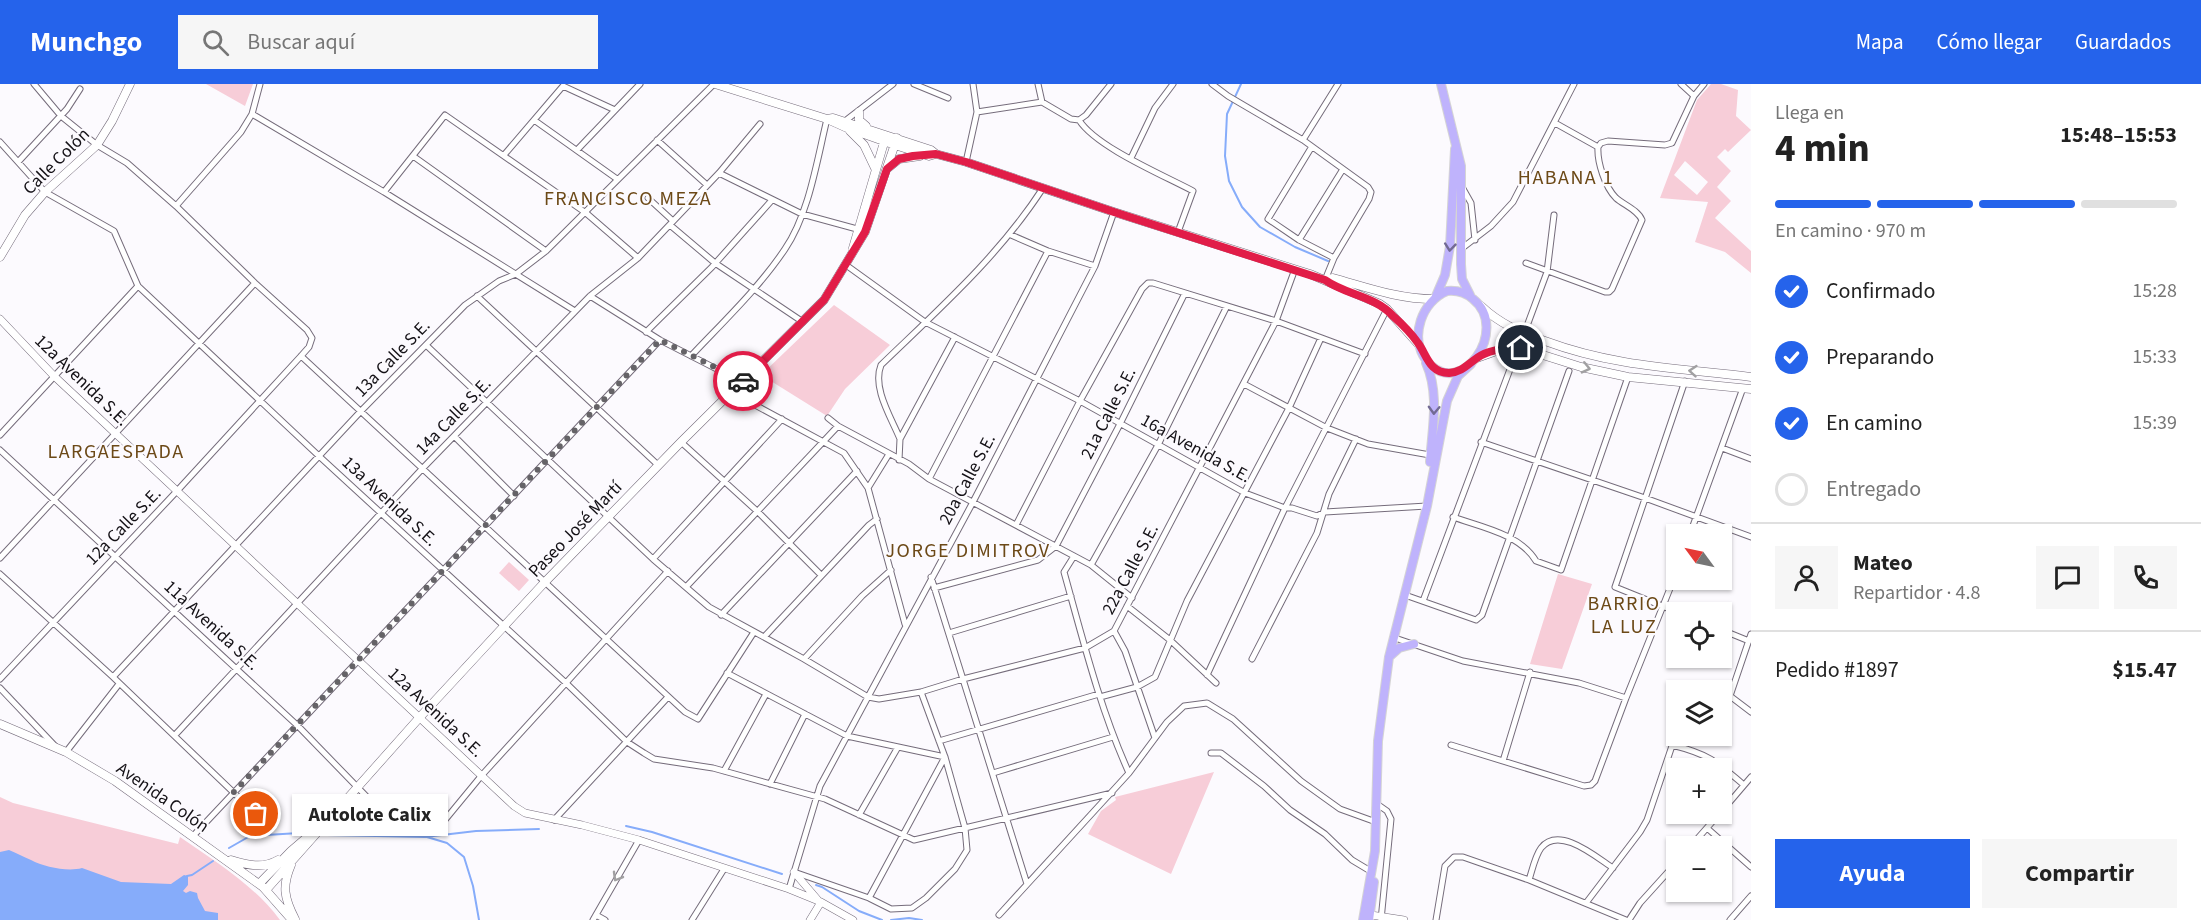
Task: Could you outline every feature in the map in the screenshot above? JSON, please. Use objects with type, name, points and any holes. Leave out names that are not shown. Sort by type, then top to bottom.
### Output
[{"type":"main road","name":"Calle Colón","points":[[0,257],[25,215],[45,192],[97,145],[130,84]]},
{"type":"main road","points":[[715,84],[933,155],[966,162],[1325,280],[1331,285],[1373,301],[1387,309],[1419,345]]},
{"type":"main road","points":[[1367,919],[1376,822],[1378,741],[1389,657],[1427,501],[1450,392],[1458,376],[1474,361],[1483,345],[1486,330],[1483,314],[1462,279],[1461,165],[1441,84]]},
{"type":"main road","points":[[859,112],[859,120],[869,129],[886,138]]},
{"type":"main road","points":[[846,125],[869,129]]},
{"type":"main road","points":[[846,125],[864,145],[876,169]]},
{"type":"main road","name":"Paseo José Martí","points":[[851,257],[857,229],[886,138]]},
{"type":"main road","name":"Paseo José Martí","points":[[266,890],[323,824],[544,583],[658,465],[824,300],[865,232],[896,142]]},
{"type":"main road","points":[[1427,501],[1434,419],[1433,384],[1431,373],[1419,345],[1420,321],[1445,275],[1450,246],[1455,143]]},
{"type":"main road","points":[[887,169],[899,159],[933,155]]},
{"type":"main road","points":[[1325,280],[1333,278],[1414,299],[1434,298],[1453,290],[1462,292],[1497,320],[1524,333],[1591,357],[1637,365],[1751,377]]},
{"type":"main road","points":[[1422,354],[1433,367],[1443,372],[1456,372],[1502,349],[1518,348],[1581,367],[1628,377],[1747,388]]},
{"type":"main road","points":[[1389,657],[1399,648],[1414,644]]},
{"type":"main road","name":"Avenida Colón","points":[[0,724],[66,752],[115,781],[259,884],[294,920]]},
{"type":"main road","name":"Paseo José Martí","points":[[259,884],[291,850],[323,824]]},
{"type":"main road","points":[[224,858],[265,866],[275,863],[291,850]]},
{"type":"main road","points":[[293,861],[288,873],[285,892],[294,920]]},
{"type":"street","points":[[0,558],[255,283],[176,206],[127,163],[97,145],[61,116],[34,84]]},
{"type":"street","points":[[176,206],[240,132],[252,114],[260,84]]},
{"type":"street","points":[[577,150],[640,84]]},
{"type":"street","name":"13a Calle S.E.","points":[[114,677],[361,411],[465,305],[499,281],[516,274],[546,251],[715,84]]},
{"type":"street","points":[[846,125],[893,84]]},
{"type":"street","points":[[914,84],[948,98]]},
{"type":"street","points":[[966,162],[978,112],[973,84]]},
{"type":"street","points":[[1038,84],[1042,102]]},
{"type":"street","points":[[978,112],[1042,102],[1071,119],[1079,120],[1086,115],[1111,84]]},
{"type":"street","points":[[1131,158],[1155,108],[1173,84]]},
{"type":"street","points":[[1212,84],[1228,96],[1303,140],[1368,187],[1371,192],[1334,258],[1325,280]]},
{"type":"street","points":[[1303,140],[1338,84]]},
{"type":"street","points":[[1461,249],[1502,216],[1513,202],[1574,84]]},
{"type":"street","points":[[1681,84],[1694,96]]},
{"type":"street","points":[[1598,147],[1608,141],[1665,145],[1672,143],[1694,96],[1704,84]]},
{"type":"street","points":[[504,155],[562,86],[615,110]]},
{"type":"street","points":[[18,162],[61,116],[80,89]]},
{"type":"street","points":[[252,114],[384,192],[575,311]]},
{"type":"street","points":[[384,192],[445,115],[586,213],[638,258]]},
{"type":"street","points":[[691,356],[753,289],[786,248],[802,214],[827,119]]},
{"type":"street","points":[[534,120],[617,179]]},
{"type":"street","points":[[1079,120],[1085,129],[1113,150],[1193,191],[1178,232]]},
{"type":"street","points":[[1555,123],[1598,147]]},
{"type":"street","name":"14a Calle S.E.","points":[[175,735],[422,469],[590,296],[638,258],[719,173],[760,124]]},
{"type":"street","points":[[657,140],[707,185]]},
{"type":"street","name":"13a Avenida S.E.","points":[[0,142],[45,192],[114,231],[138,286],[627,742],[654,759],[724,771],[817,796],[902,835]]},
{"type":"street","points":[[1526,263],[1609,292],[1642,220],[1616,198],[1608,187],[1598,147]]},
{"type":"street","points":[[1311,148],[1268,219],[1299,240],[1334,258]]},
{"type":"street","points":[[413,156],[546,251]]},
{"type":"street","points":[[1299,240],[1343,169]]},
{"type":"street","points":[[719,173],[802,214],[857,229]]},
{"type":"street","points":[[1461,186],[1471,203],[1475,240]]},
{"type":"street","points":[[899,460],[900,439],[881,393],[877,375],[881,365],[978,271],[1011,235],[1043,188]]},
{"type":"street","points":[[648,198],[716,263],[803,322]]},
{"type":"street","points":[[646,332],[716,263],[772,200]]},
{"type":"street","name":"20a Calle S.E.","points":[[789,889],[820,786],[905,624],[973,502],[1095,266],[1114,212]]},
{"type":"street","points":[[1524,333],[1547,272],[1554,215]]},
{"type":"street","points":[[1011,235],[1048,251],[1095,266]]},
{"type":"street","points":[[929,479],[1048,251]]},
{"type":"street","name":"16a Avenida S.E.","points":[[846,265],[926,322],[1080,401],[1245,493],[1285,508],[1317,516],[1325,512],[1427,501]]},
{"type":"street","name":"22a Calle S.E.","points":[[868,697],[879,699],[921,692],[1085,648],[1114,631],[1276,321],[1296,270]]},
{"type":"street","name":"12a Calle S.E.","points":[[0,679],[309,347],[312,338],[307,330],[255,283]]},
{"type":"street","points":[[1016,525],[1080,401],[1142,289],[1148,284],[1153,283],[1276,321],[1365,354]]},
{"type":"street","points":[[0,435],[138,286]]},
{"type":"street","name":"21a Calle S.E.","points":[[1056,546],[1185,293]]},
{"type":"street","points":[[477,296],[658,465]]},
{"type":"street","points":[[590,296],[660,340],[742,382]]},
{"type":"street","points":[[1091,565],[1158,445],[1227,306]]},
{"type":"street","points":[[1207,675],[1285,508],[1387,309]]},
{"type":"street","name":"12a Avenida S.E.","points":[[0,319],[54,376],[482,775],[500,795],[525,813],[639,840],[789,889],[821,902],[853,920]]},
{"type":"street","points":[[900,439],[955,337]]},
{"type":"street","points":[[939,741],[1100,695],[1137,687],[1155,678],[1187,601],[1289,408],[1321,338]]},
{"type":"street","points":[[193,836],[660,340]]},
{"type":"street","points":[[426,345],[653,559],[721,615],[804,659],[868,697]]},
{"type":"street","points":[[1423,601],[1518,348]]},
{"type":"street","points":[[301,356],[685,712],[698,719],[754,632]]},
{"type":"street","points":[[1405,595],[1476,620],[1482,615],[1508,536],[1569,371]]},
{"type":"street","points":[[1453,517],[1508,536],[1531,553],[1536,561],[1561,570],[1628,377]]},
{"type":"street","points":[[1664,607],[1615,587],[1685,381]]},
{"type":"street","points":[[1244,384],[1327,428],[1368,444],[1430,455]]},
{"type":"street","points":[[1694,524],[1747,388]]},
{"type":"street","points":[[731,392],[844,453],[868,488],[905,624]]},
{"type":"street","points":[[828,418],[838,426],[909,464],[929,479],[1091,565],[1132,598]]},
{"type":"street","points":[[653,559],[782,419]]},
{"type":"street","points":[[686,587],[838,426]]},
{"type":"street","points":[[455,437],[514,496]]},
{"type":"street","points":[[1252,659],[1317,533],[1322,514],[1356,439]]},
{"type":"street","points":[[681,442],[723,483],[758,512],[821,575]]},
{"type":"street","points":[[1481,442],[1751,537]]},
{"type":"street","points":[[1722,448],[1751,459]]},
{"type":"street","name":"11a Avenida S.E.","points":[[0,450],[298,726],[398,829],[408,832],[426,832],[440,826],[482,775]]},
{"type":"street","points":[[868,488],[889,454]]},
{"type":"street","points":[[721,615],[857,471]]},
{"type":"street","points":[[764,637],[877,519]]},
{"type":"street","points":[[934,588],[1038,560],[1056,546]]},
{"type":"street","points":[[1074,556],[1064,572],[1113,737],[1129,773]]},
{"type":"street","points":[[804,659],[862,596],[891,570]]},
{"type":"street","points":[[482,775],[668,572]]},
{"type":"street","points":[[0,574],[114,677],[256,814]]},
{"type":"street","points":[[931,577],[1027,884]]},
{"type":"street","points":[[1451,745],[1584,786],[1591,785],[1595,781],[1670,590]]},
{"type":"street","points":[[949,633],[1071,596]]},
{"type":"street","points":[[1127,606],[1170,640],[1216,683]]},
{"type":"street","points":[[1114,631],[1125,651],[1155,738]]},
{"type":"street","points":[[1732,634],[1750,641]]},
{"type":"street","points":[[1732,690],[1751,634]]},
{"type":"street","points":[[1395,638],[1463,661],[1579,683],[1626,698]]},
{"type":"street","points":[[1503,761],[1530,672]]},
{"type":"street","points":[[728,673],[847,735],[945,757]]},
{"type":"street","points":[[66,752],[119,684]]},
{"type":"street","points":[[0,688],[56,748]]},
{"type":"street","points":[[793,875],[869,898],[891,909],[912,908],[926,898],[955,869],[967,850],[965,828],[945,757],[921,692]]},
{"type":"street","points":[[724,771],[766,694]]},
{"type":"street","points":[[554,820],[668,697]]},
{"type":"street","points":[[1732,698],[1751,712]]},
{"type":"street","points":[[999,915],[1112,793],[1167,722],[1184,706],[1207,703],[1233,719],[1301,781],[1340,809],[1376,822]]},
{"type":"street","points":[[770,784],[805,714]]},
{"type":"street","points":[[993,773],[1113,737]]},
{"type":"street","points":[[1586,903],[1647,820],[1672,746]]},
{"type":"street","points":[[1676,746],[1716,760],[1744,785]]},
{"type":"street","points":[[859,815],[898,747]]},
{"type":"street","points":[[1211,753],[1221,753],[1264,786],[1290,810],[1325,834],[1352,860],[1372,872]]},
{"type":"street","points":[[869,898],[945,757]]},
{"type":"street","points":[[1732,799],[1751,777]]},
{"type":"street","points":[[902,835],[914,840],[1112,793]]},
{"type":"street","points":[[1377,804],[1387,812],[1391,819],[1381,918]]},
{"type":"street","points":[[1700,836],[1710,824]]},
{"type":"street","points":[[1707,828],[1751,867]]},
{"type":"street","points":[[1529,880],[1541,849],[1551,841],[1561,839],[1571,842],[1613,868]]},
{"type":"street","points":[[605,920],[594,917],[639,840]]},
{"type":"street","points":[[1436,920],[1445,866],[1454,857],[1463,857],[1529,880],[1627,920],[1666,874]]},
{"type":"street","points":[[692,920],[724,869]]},
{"type":"street","points":[[793,875],[821,902],[810,920]]},
{"type":"street","points":[[1730,920],[1751,896]]},
{"type":"street","points":[[1367,919],[1404,920]]},
{"type":"shaded area","points":[[206,84],[253,84],[245,106]]},
{"type":"shaded area","points":[[1711,84],[1721,84],[1738,90],[1736,116],[1751,130],[1728,152],[1725,149],[1717,157],[1731,171],[1717,187],[1731,201],[1715,218],[1751,251],[1751,273],[1725,252],[1695,242],[1708,202],[1660,198],[1697,100]],"holes":[[[1685,161],[1708,182],[1697,195],[1674,175]]]},
{"type":"shaded area","points":[[834,305],[890,345],[845,389],[827,416],[761,375]]},
{"type":"shaded area","points":[[509,562],[529,580],[519,591],[499,573]]},
{"type":"shaded area","points":[[1558,574],[1592,584],[1562,669],[1530,664]]},
{"type":"shaded area","points":[[1214,772],[1171,874],[1088,834],[1101,811],[1116,800],[1115,797]]},
{"type":"shaded area","points":[[0,797],[13,803],[178,844],[180,837],[246,885],[270,907],[280,920],[0,920]]},
{"type":"water","points":[[9,850],[42,865],[63,869],[82,868],[121,882],[171,884],[184,875],[188,876],[188,885],[183,891],[197,893],[205,911],[218,913],[218,920],[0,920],[0,852]]},
{"type":"waterway","points":[[1241,84],[1227,114],[1225,156],[1229,181],[1242,207],[1260,227],[1295,247],[1328,261]]},
{"type":"waterway","points":[[626,826],[652,832],[782,874]]},
{"type":"waterway","points":[[327,835],[425,837],[476,831],[539,829]]},
{"type":"waterway","points":[[229,848],[250,836],[299,833]]},
{"type":"waterway","points":[[427,837],[447,843],[464,857],[473,886],[479,920]]},
{"type":"waterway","points":[[187,876],[213,861]]},
{"type":"waterway","points":[[816,885],[859,911],[882,920]]},
{"type":"waterway","points":[[891,920],[909,918],[922,920]]},
{"type":"way so far","points":[[256,814],[233,793],[660,340],[743,381]]},
{"type":"place","name":"Autolote Calix","points":[[256,814]]},
{"type":"district","name":"HABANA 1","points":[[1566,177]]},
{"type":"district","name":"FRANCISCO MEZA","points":[[628,198]]},
{"type":"district","name":"LARGAESPADA","points":[[116,451]]},
{"type":"district","name":"JORGE DIMITROV","points":[[968,550]]},
{"type":"district","name":"BARRIO LA LUZ","points":[[1624,614]]},
{"type":"route","points":[[743,381],[824,300],[865,232],[887,169],[899,159],[936,154],[1325,280],[1331,285],[1373,301],[1387,309],[1419,345],[1422,354],[1437,370],[1443,372],[1460,370],[1472,364],[1477,358],[1493,351],[1521,348]]}]
